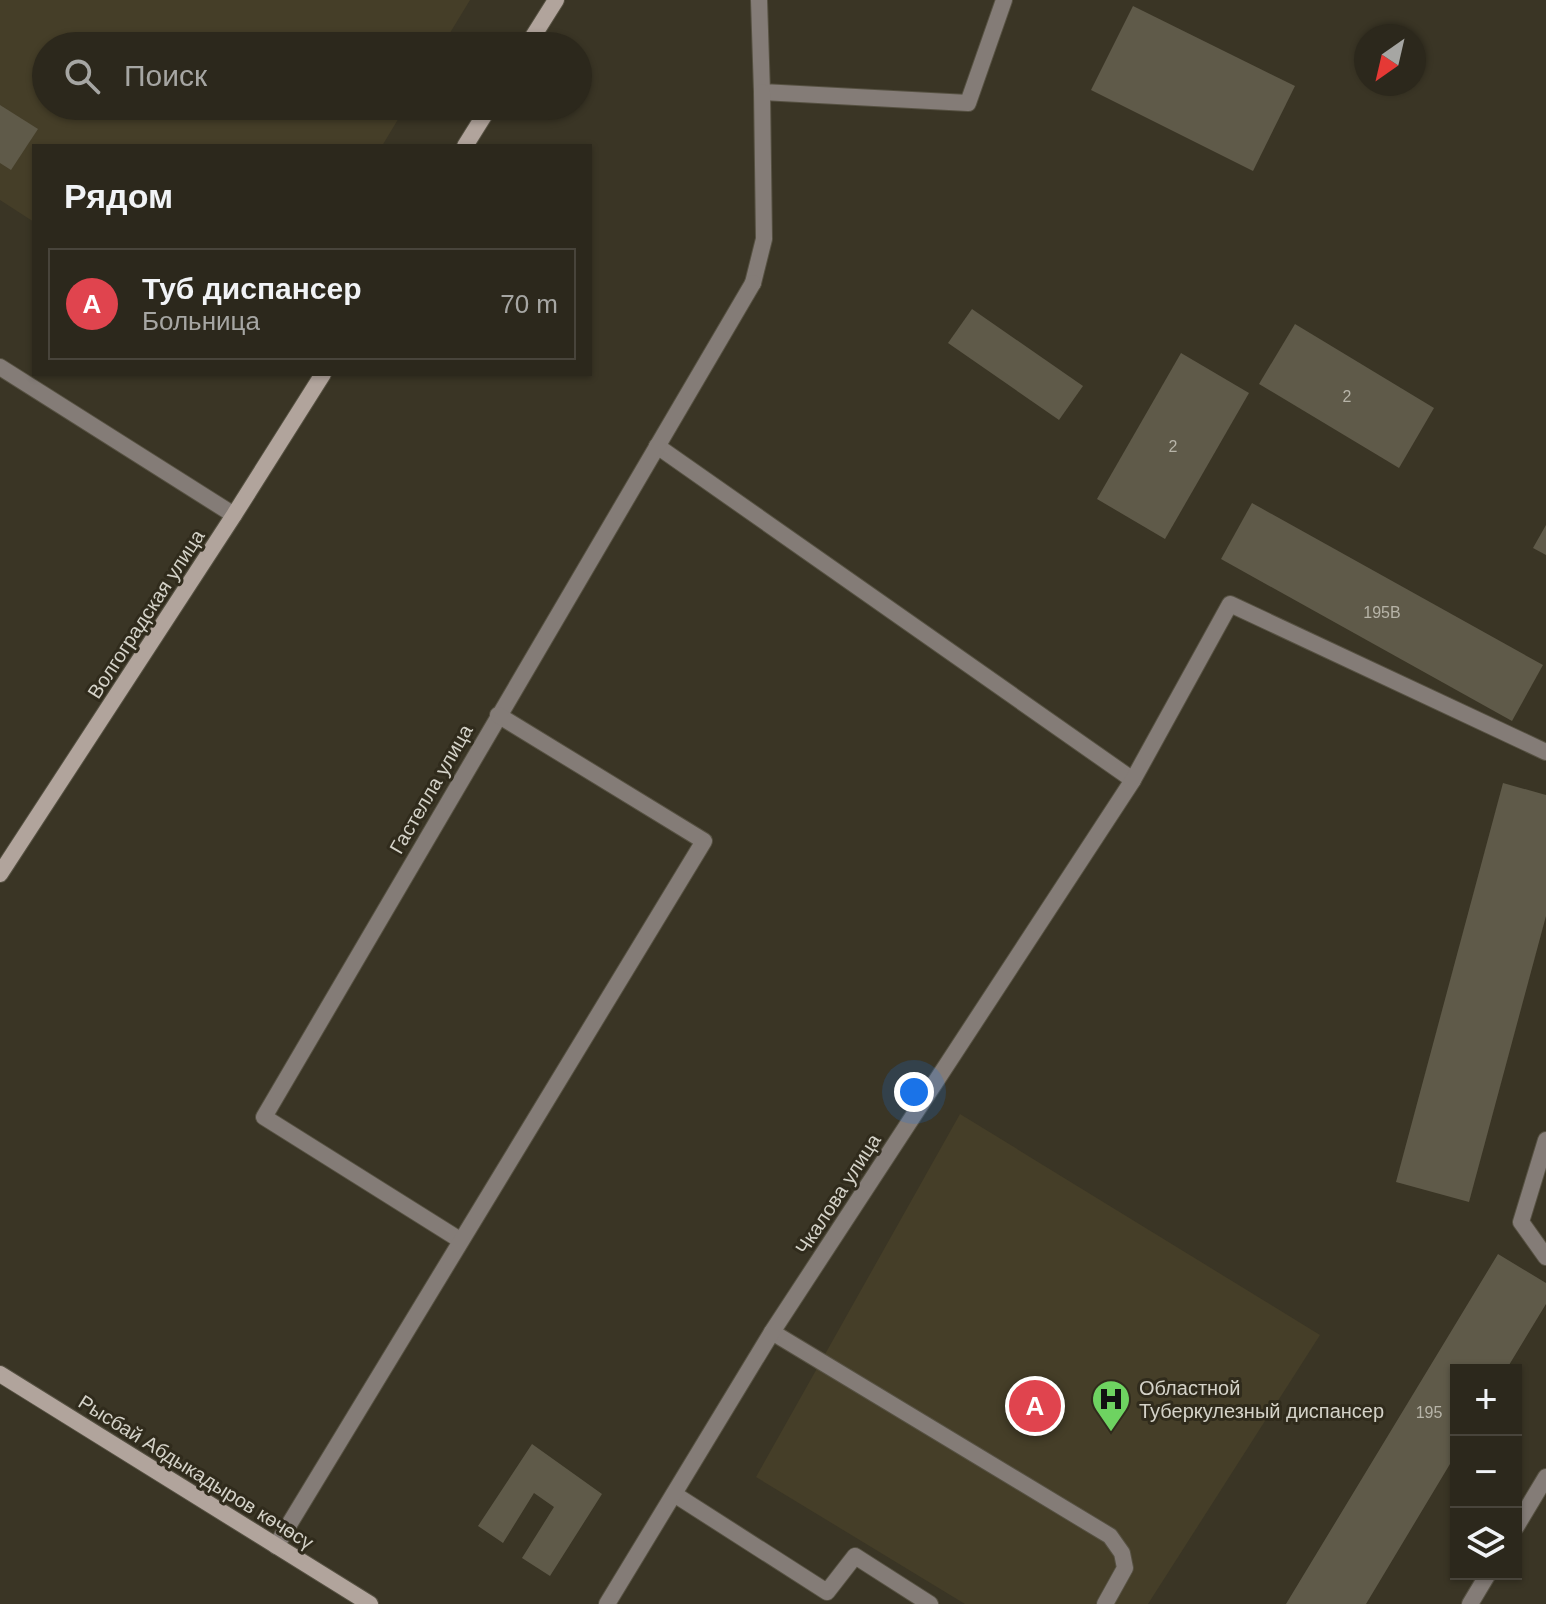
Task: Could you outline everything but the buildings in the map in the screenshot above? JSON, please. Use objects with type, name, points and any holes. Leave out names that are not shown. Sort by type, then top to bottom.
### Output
[{"type":"street","points":[[536,32],[556,0]]},
{"type":"street","name":"Гастелла улица","points":[[460,1240],[264,1117],[753,283],[764,239],[759,0]]},
{"type":"street","points":[[762,92],[968,103],[1004,0]]},
{"type":"street","points":[[466,144],[481,120]]},
{"type":"street","points":[[0,367],[234,515]]},
{"type":"street","name":"Волгоградская улица","points":[[0,874],[322,376]]},
{"type":"street","points":[[657,446],[1133,780]]},
{"type":"street","name":"Чкалова улица","points":[[607,1604],[772,1332],[1133,780],[1230,604],[1546,752]]},
{"type":"street","points":[[276,1546],[704,841],[498,715]]},
{"type":"street","points":[[1546,1140],[1521,1222],[1546,1257]]},
{"type":"street","points":[[772,1332],[1110,1536],[1122,1553],[1125,1568],[1105,1604]]},
{"type":"street","name":"Рысбай Абдыкадыров көчөсү","points":[[0,1374],[370,1604]]},
{"type":"street","points":[[1522,1517],[1546,1477]]},
{"type":"street","points":[[674,1494],[827,1592],[855,1556],[930,1604]]},
{"type":"street","points":[[1470,1604],[1484,1580]]},
{"type":"shaded area","points":[[0,0],[470,0],[451,32],[32,32],[32,120],[398,120],[383,144],[32,144],[32,221],[0,200]]},
{"type":"shaded area","points":[[960,1114],[1320,1335],[1148,1604],[965,1604],[756,1477]]},
{"type":"place","name":"Туб диспансер","points":[[1035,1406]]},
{"type":"place","name":"Областной Туберкулезный диспансер","points":[[1111,1433]]}]
